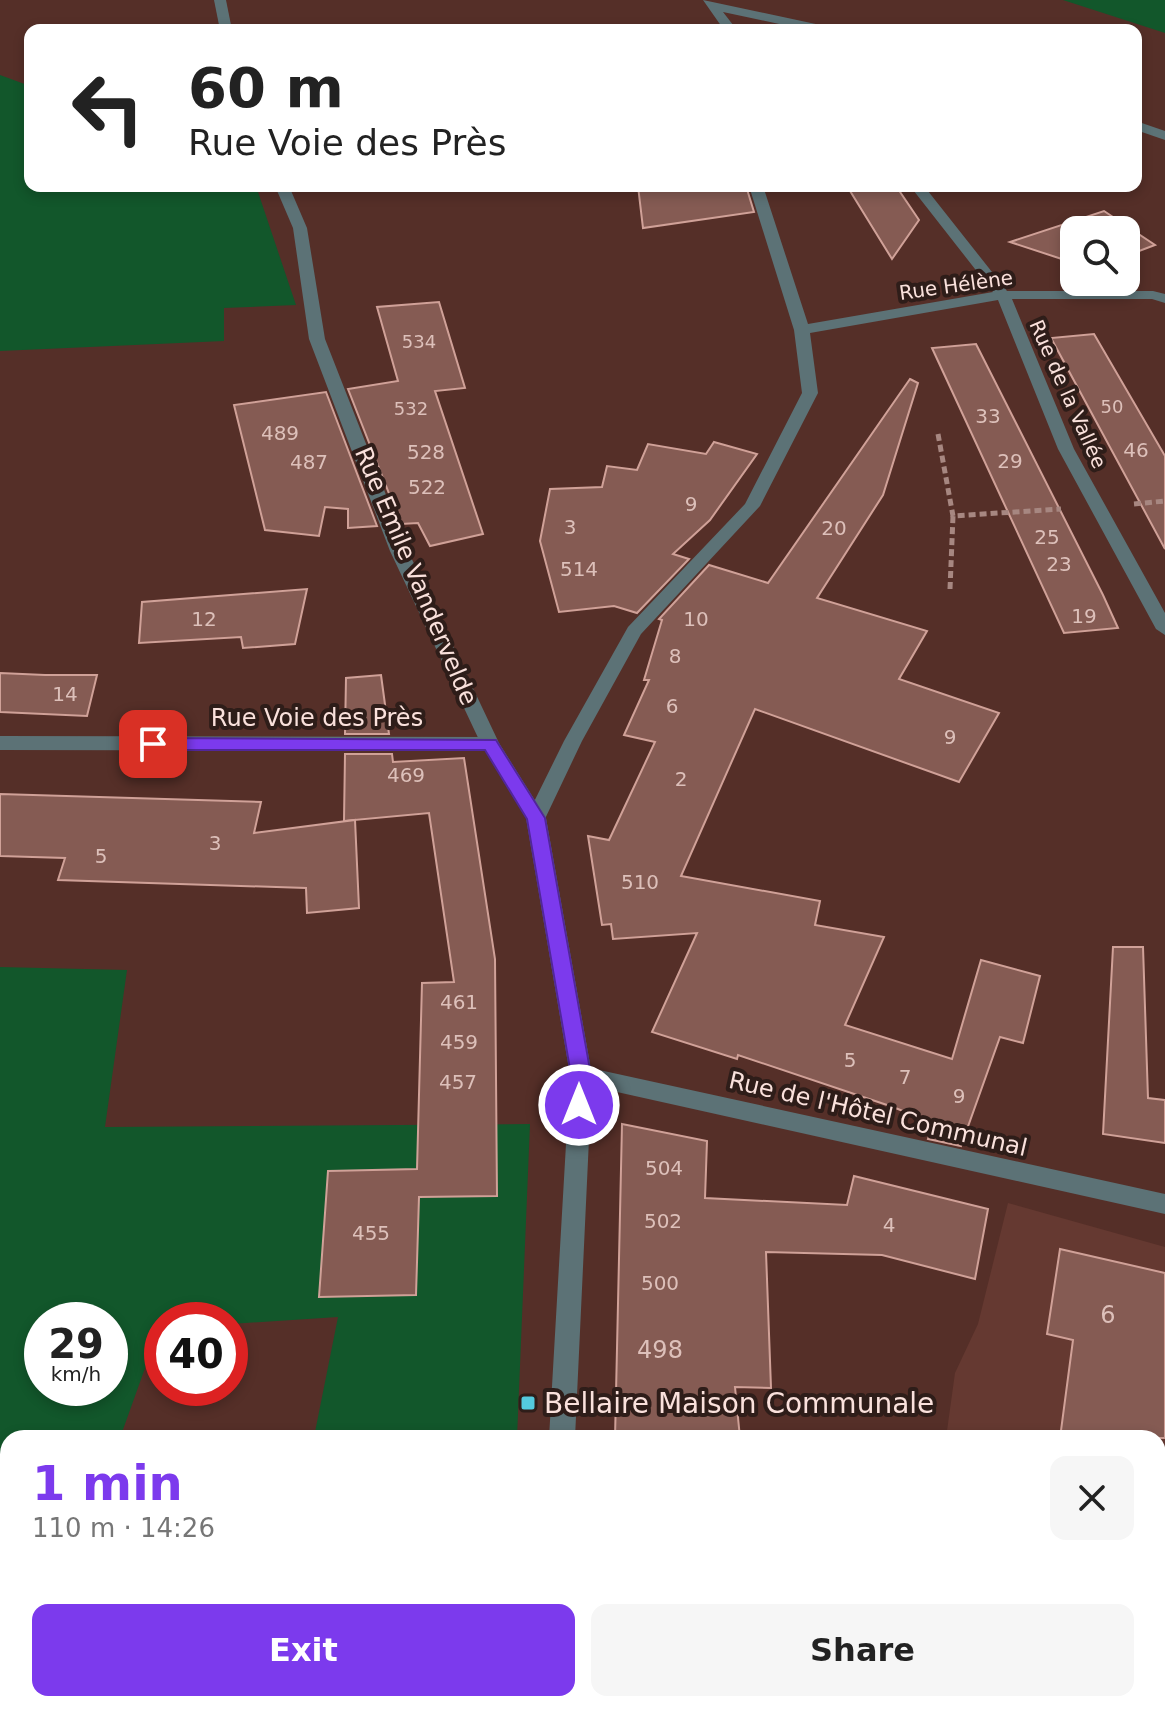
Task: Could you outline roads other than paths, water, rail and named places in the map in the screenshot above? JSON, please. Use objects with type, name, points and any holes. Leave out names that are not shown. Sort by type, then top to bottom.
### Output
[{"type":"street","points":[[220,0],[225,24]]},
{"type":"street","points":[[709,3],[726,24]]},
{"type":"street","points":[[709,3],[799,24]]},
{"type":"street","points":[[1142,127],[1165,136]]},
{"type":"street","name":"Rue Emile Vandervelde","points":[[285,192],[300,228],[317,339],[399,551],[490,744],[536,818],[581,1075],[562,1430]]},
{"type":"street","points":[[536,818],[573,741],[634,631],[752,506],[810,393],[802,330],[758,192]]},
{"type":"street","name":"Rue de la Vallée","points":[[922,192],[1003,295],[1066,449],[1165,629]]},
{"type":"street","name":"Rue Hélène","points":[[802,330],[1003,295],[1153,295],[1165,299]]},
{"type":"street","name":"Rue Voie des Près","points":[[0,743],[490,744]]},
{"type":"street","name":"Rue de l'Hôtel Communal","points":[[581,1075],[1165,1204]]},
{"type":"place","name":"Bellaire Maison Communale","points":[[528,1403]]}]
